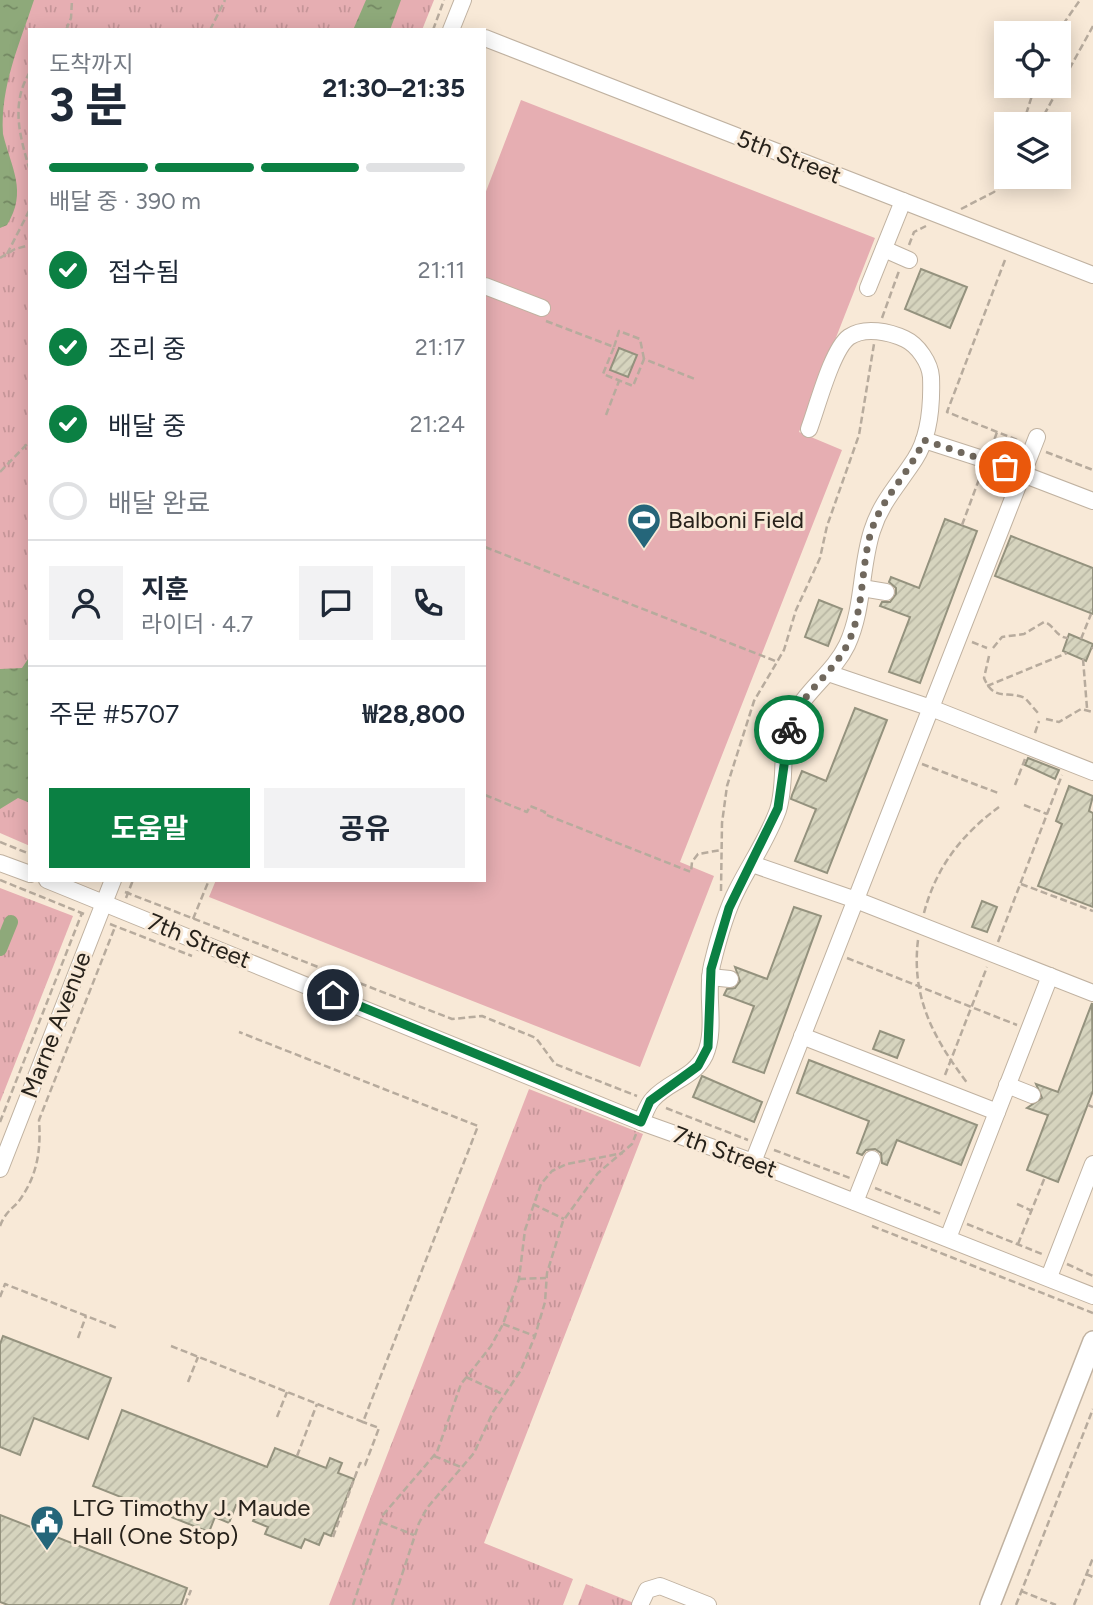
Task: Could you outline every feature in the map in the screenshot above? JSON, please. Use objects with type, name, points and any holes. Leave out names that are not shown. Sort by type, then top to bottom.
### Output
[{"type":"main road","points":[[991,1605],[1093,1341]]},
{"type":"street","points":[[455,28],[463,0]]},
{"type":"street","name":"5th Street","points":[[486,38],[1093,275]]},
{"type":"street","points":[[868,288],[903,201]]},
{"type":"street","points":[[884,249],[906,259]]},
{"type":"street","points":[[486,286],[539,312]]},
{"type":"street","points":[[641,1122],[650,1101],[690,1074],[704,1056],[709,1037],[710,977],[729,908],[789,783],[783,752],[790,722],[804,698],[828,673],[846,646],[861,602],[876,518],[889,494],[916,458],[924,440],[931,401],[931,373],[923,356],[910,341],[877,331],[849,337],[839,350],[809,429]]},
{"type":"street","points":[[924,440],[986,460],[1093,501]]},
{"type":"street","points":[[753,1161],[1035,442]]},
{"type":"street","points":[[862,588],[886,592]]},
{"type":"street","points":[[828,673],[931,708],[1093,772]]},
{"type":"street","points":[[0,863],[28,873]]},
{"type":"street","points":[[752,864],[856,900],[1093,993]]},
{"type":"street","name":"7th Street","points":[[57,882],[104,891],[122,909],[641,1122],[753,1161],[1093,1296]]},
{"type":"street","name":"Marne Avenue","points":[[0,1169],[104,891]]},
{"type":"street","points":[[948,1238],[1049,976]]},
{"type":"street","points":[[710,977],[730,979]]},
{"type":"street","points":[[802,1036],[996,1112]]},
{"type":"street","points":[[1007,1085],[1032,1094]]},
{"type":"street","points":[[855,1202],[872,1159]]},
{"type":"street","points":[[1049,1277],[1093,1164]]},
{"type":"street","points":[[640,1605],[647,1590],[660,1586],[708,1605]]},
{"type":"path","points":[[67,28],[71,18],[72,0]]},
{"type":"path","points":[[211,28],[225,0]]},
{"type":"path","points":[[434,28],[444,0]]},
{"type":"path","points":[[1065,21],[1080,0]]},
{"type":"path","points":[[1046,112],[1093,26]]},
{"type":"path","points":[[28,76],[20,90],[17,107],[28,161]]},
{"type":"path","points":[[720,899],[727,786],[754,701],[778,662],[796,610],[820,558],[827,526],[859,435],[877,331],[914,232],[996,189]]},
{"type":"path","points":[[7,254],[28,213]]},
{"type":"path","points":[[0,258],[28,246]]},
{"type":"path","points":[[1005,260],[947,412],[997,432],[1035,442],[1093,470]]},
{"type":"path","points":[[539,312],[614,347]]},
{"type":"path","points":[[619,331],[640,339],[644,359],[634,386],[603,374],[614,347],[619,331]]},
{"type":"path","points":[[644,359],[695,379]]},
{"type":"path","points":[[606,415],[619,381]]},
{"type":"path","points":[[962,525],[997,432]]},
{"type":"path","points":[[0,472],[28,443]]},
{"type":"path","points":[[486,548],[778,662]]},
{"type":"path","points":[[1081,639],[1091,614]]},
{"type":"path","points":[[993,648],[1002,637],[1024,634],[1044,622],[1050,624],[1060,636],[1068,638]]},
{"type":"path","points":[[987,686],[1067,653]]},
{"type":"path","points":[[989,656],[984,671],[987,686],[997,696],[1025,698],[1038,713]]},
{"type":"path","points":[[1083,659],[1088,709]]},
{"type":"path","points":[[1045,719],[1059,722],[1075,711],[1088,709],[1093,712]]},
{"type":"path","points":[[911,759],[998,793]]},
{"type":"path","points":[[940,1090],[1067,762]]},
{"type":"path","points":[[486,795],[527,812],[530,806],[545,811],[544,814],[691,872],[692,862],[698,854],[721,850]]},
{"type":"path","points":[[1024,805],[1047,814]]},
{"type":"path","points":[[975,1091],[934,1037],[919,987],[917,950],[920,925],[936,877],[955,846],[975,824],[999,807]]},
{"type":"path","points":[[0,842],[28,853]]},
{"type":"path","points":[[0,1226],[6,1211],[22,1197],[41,1150],[39,1120],[132,882]]},
{"type":"path","points":[[193,919],[207,882]]},
{"type":"path","points":[[1020,883],[1093,911]]},
{"type":"path","points":[[0,1122],[104,891],[128,893],[452,1019],[482,1016],[536,1038],[555,1063],[955,1219],[1093,1276]]},
{"type":"path","points":[[835,953],[1029,1030]]},
{"type":"path","points":[[239,1032],[478,1126],[363,1422]]},
{"type":"path","points":[[1088,1105],[1093,1108]]},
{"type":"path","points":[[392,1605],[414,1535],[427,1508],[463,1468],[503,1395],[521,1370],[536,1336],[545,1302],[546,1278],[564,1219],[598,1173],[632,1144],[641,1122]]},
{"type":"path","points":[[353,1605],[380,1522],[391,1503],[434,1456],[467,1377],[491,1346],[503,1324],[519,1279],[525,1230],[541,1184],[552,1171],[567,1164],[623,1153]]},
{"type":"path","points":[[1018,1244],[1045,1177]]},
{"type":"path","points":[[533,1204],[564,1219]]},
{"type":"path","points":[[1017,1204],[1032,1211]]},
{"type":"path","points":[[519,1279],[546,1278]]},
{"type":"path","points":[[0,1297],[5,1284],[117,1328]]},
{"type":"path","points":[[78,1338],[86,1316]]},
{"type":"path","points":[[503,1324],[536,1336]]},
{"type":"path","points":[[171,1346],[379,1428],[365,1465],[360,1463],[333,1537]]},
{"type":"path","points":[[188,1382],[198,1357]]},
{"type":"path","points":[[467,1377],[503,1395]]},
{"type":"path","points":[[277,1416],[287,1392]]},
{"type":"path","points":[[297,1456],[317,1404]]},
{"type":"path","points":[[1016,1605],[1093,1409]]},
{"type":"path","points":[[434,1456],[463,1468]]},
{"type":"path","points":[[380,1522],[414,1535]]},
{"type":"path","points":[[1074,1605],[1093,1558]]},
{"type":"path","points":[[1086,1574],[1093,1577]]},
{"type":"path","points":[[185,1605],[191,1590]]},
{"type":"path","points":[[1021,1591],[1056,1605]]},
{"type":"green space","points":[[0,0],[434,0],[423,28],[28,28],[28,845],[0,833]]},
{"type":"green space","name":"Balboni Field","points":[[521,100],[875,238],[799,432],[842,450],[680,862],[714,876],[640,1067],[209,897],[215,882],[486,882],[486,191]]},
{"type":"green space","points":[[0,888],[73,916],[0,1102]]},
{"type":"green space","points":[[529,1089],[643,1134],[484,1543],[573,1579],[563,1605],[329,1605]]},
{"type":"green space","points":[[586,1584],[639,1605],[578,1605]]},
{"type":"water","points":[[0,0],[34,0],[12,65],[5,99],[3,134],[17,190],[13,213],[7,225],[0,228]]},
{"type":"water","points":[[366,0],[401,0],[391,28],[354,28]]},
{"type":"water","points":[[28,659],[28,802],[18,798],[0,809],[0,669],[22,668]]},
{"type":"building","points":[[921,269],[967,287],[950,328],[905,309]]},
{"type":"building","points":[[619,348],[637,355],[628,377],[610,370]]},
{"type":"building","points":[[945,519],[977,531],[920,683],[889,672],[910,617],[880,606],[882,602],[890,602],[896,594],[896,588],[889,582],[891,577],[919,588]]},
{"type":"building","points":[[1011,536],[1093,568],[1093,614],[995,576]]},
{"type":"building","points":[[819,600],[842,609],[828,646],[805,637]]},
{"type":"building","points":[[1069,634],[1093,644],[1086,661],[1063,651]]},
{"type":"building","points":[[855,708],[887,720],[827,873],[795,861],[816,809],[791,799],[802,771],[826,781]]},
{"type":"building","points":[[1028,758],[1059,770],[1055,779],[1025,765]]},
{"type":"building","points":[[1069,786],[1093,796],[1089,811],[1093,813],[1093,907],[1038,886],[1062,824],[1056,821]]},
{"type":"building","points":[[982,901],[997,907],[987,932],[972,927]]},
{"type":"building","points":[[794,907],[821,916],[764,1073],[733,1062],[754,1006],[724,995],[727,989],[735,988],[740,981],[735,967],[767,979]]},
{"type":"building","points":[[1092,1003],[1093,1091],[1058,1182],[1027,1170],[1048,1115],[1027,1108],[1042,1098],[1036,1084],[1058,1092]]},
{"type":"building","points":[[880,1031],[904,1040],[897,1058],[873,1049]]},
{"type":"building","points":[[809,1060],[977,1125],[961,1165],[897,1140],[887,1165],[882,1163],[881,1153],[875,1149],[866,1150],[862,1155],[857,1153],[869,1121],[797,1093]]},
{"type":"building","points":[[702,1076],[762,1102],[754,1122],[693,1097]]},
{"type":"building","points":[[3,1336],[111,1378],[88,1439],[34,1418],[20,1455],[0,1447],[0,1344]]},
{"type":"building","points":[[122,1410],[267,1467],[275,1448],[326,1468],[330,1458],[342,1463],[338,1473],[354,1479],[331,1536],[324,1533],[319,1545],[305,1539],[301,1548],[265,1534],[268,1527],[253,1521],[257,1513],[236,1505],[229,1523],[215,1517],[209,1532],[93,1486]]},
{"type":"building","name":"LTG Timothy J. Maude Hall (One Stop)","points":[[0,1515],[187,1588],[181,1605],[8,1605],[0,1602]]},
{"type":"waterway","points":[[0,949],[11,922]]},
{"type":"way so far","points":[[789,730],[790,722],[804,698],[834,666],[846,646],[861,602],[866,560],[876,518],[898,480],[916,458],[924,440],[1005,467]]},
{"type":"place","name":"Balboni Field","points":[[644,550]]},
{"type":"place","name":"LTG Timothy J. Maude Hall (One Stop)","points":[[47,1552]]},
{"type":"route","points":[[333,995],[641,1122],[650,1101],[690,1074],[698,1066],[708,1047],[711,969],[729,908],[778,808],[783,752],[789,730]]}]
